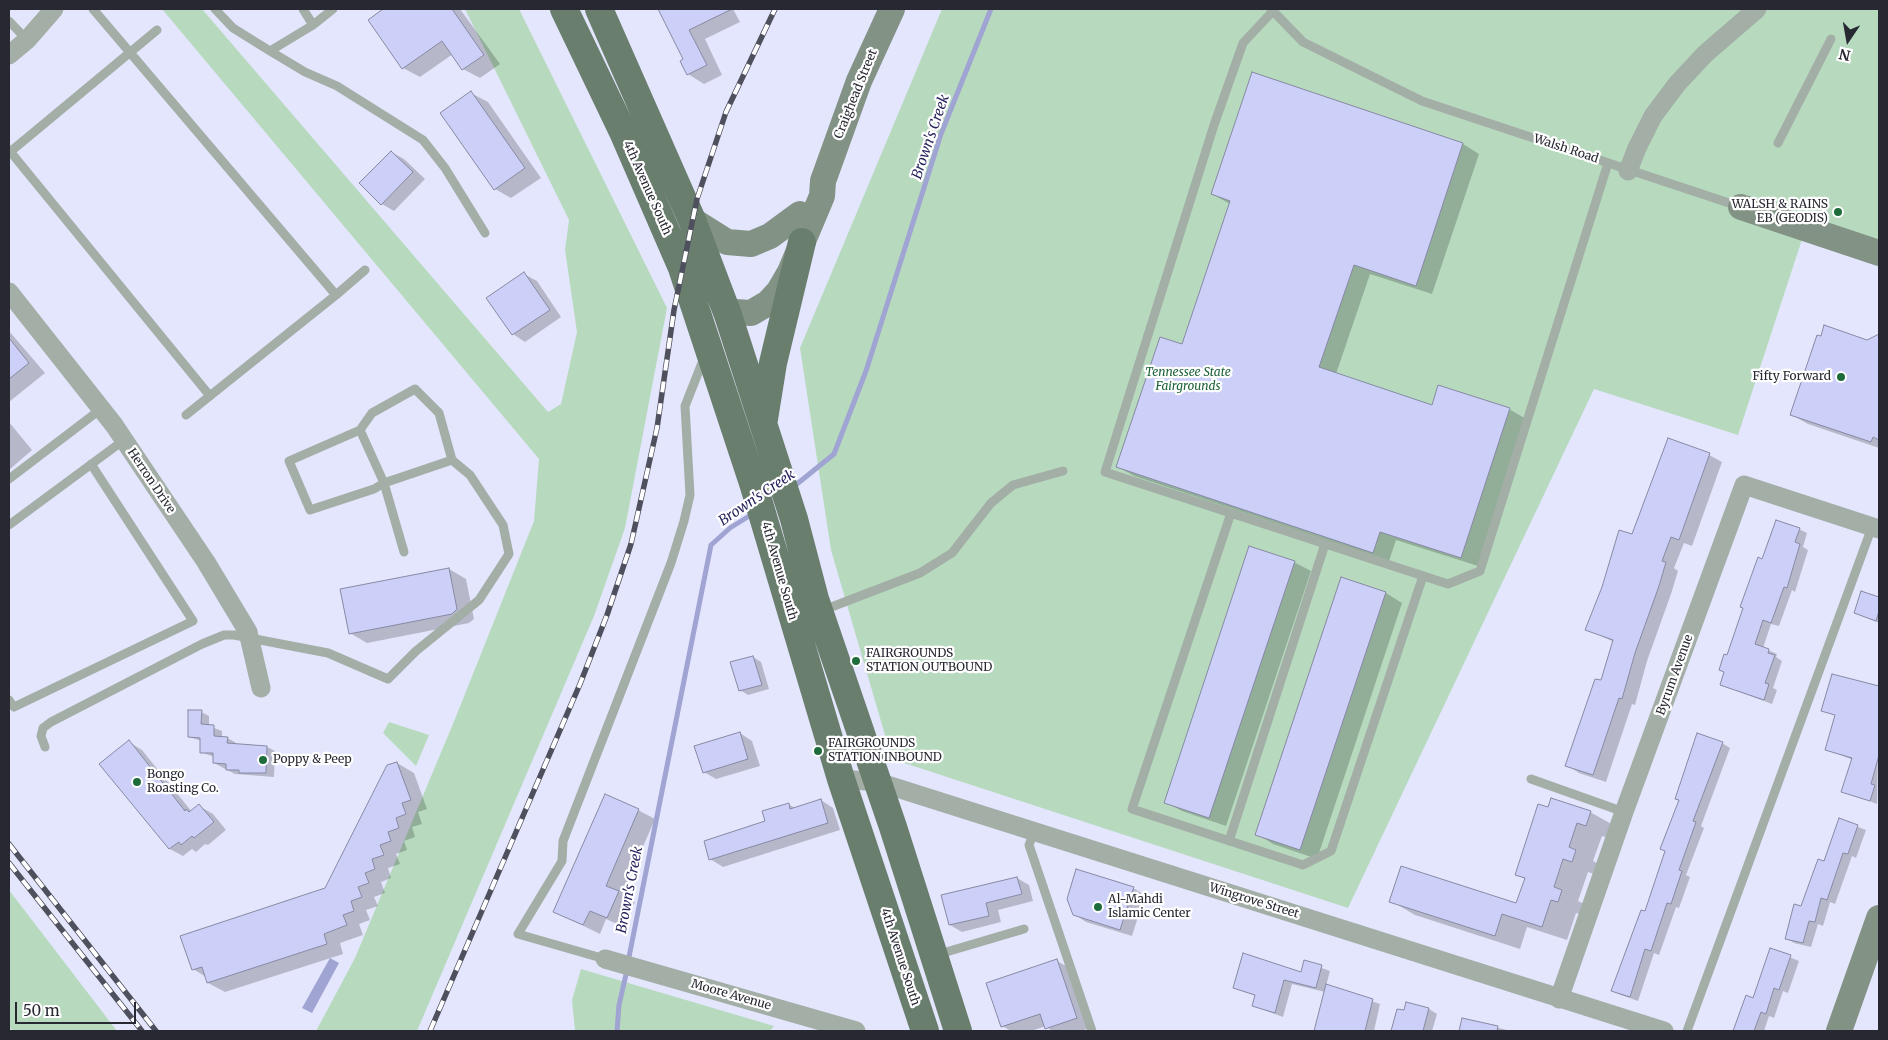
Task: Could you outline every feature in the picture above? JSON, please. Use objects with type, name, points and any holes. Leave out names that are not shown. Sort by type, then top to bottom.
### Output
[{"type":"main road","name":"4th Avenue South","points":[[564,9],[682,268],[767,530],[807,617],[878,782],[958,1031]]},
{"type":"main road","name":"4th Avenue South","points":[[599,9],[692,220],[731,314],[763,425],[794,519],[807,617],[841,779],[925,1031]]},
{"type":"main road","points":[[763,425],[772,366],[802,242]]},
{"type":"street","points":[[9,55],[27,40],[54,9]]},
{"type":"street","name":"Craighead Street","points":[[731,314],[751,313],[768,303],[785,281],[822,196],[823,181],[859,82],[892,9]]},
{"type":"street","points":[[1628,171],[1653,116],[1677,84],[1705,54],[1757,9]]},
{"type":"street","name":"Craighead Street","points":[[704,338],[731,314],[778,260],[810,190],[823,181]]},
{"type":"street","name":"Walsh Road","points":[[1741,207],[1879,253]]},
{"type":"street","points":[[692,220],[728,242],[751,244],[770,236],[800,214]]},
{"type":"street","name":"Herron Drive","points":[[9,292],[124,440],[206,562],[250,638],[261,688]]},
{"type":"street","name":"Byrum Avenue","points":[[1559,999],[1624,812],[1744,485],[1876,528]]},
{"type":"street","name":"Wingrove Street","points":[[841,779],[878,782],[1664,1031]]},
{"type":"street","points":[[1839,1031],[1879,918]]},
{"type":"street","name":"Moore Avenue","points":[[605,959],[829,1027],[856,1031]]},
{"type":"lane","points":[[93,9],[132,52],[336,295]]},
{"type":"lane","points":[[215,9],[233,28],[305,72],[338,86],[423,140],[445,168],[485,233]]},
{"type":"lane","points":[[302,9],[313,25]]},
{"type":"lane","points":[[270,51],[313,25],[333,9]]},
{"type":"lane","points":[[1272,10],[1244,43],[1210,134],[1104,472],[1448,584],[1480,571],[1608,163]]},
{"type":"lane","name":"Walsh Road","points":[[1272,10],[1303,42],[1422,101],[1741,207]]},
{"type":"lane","points":[[9,21],[27,40]]},
{"type":"lane","points":[[158,30],[9,151],[210,396]]},
{"type":"lane","points":[[1778,143],[1831,39]]},
{"type":"lane","points":[[186,414],[365,270]]},
{"type":"lane","points":[[605,959],[518,934],[562,860],[563,841],[671,563],[690,495],[685,406],[704,338]]},
{"type":"lane","points":[[45,747],[41,736],[43,728],[51,722],[202,644],[224,635],[328,653],[388,679],[416,651],[479,600],[508,554],[502,525],[470,476],[452,460],[439,413],[415,389],[372,413],[360,430],[289,461],[310,510],[452,460]]},
{"type":"lane","points":[[9,479],[101,409]]},
{"type":"lane","points":[[360,430],[384,483],[404,552]]},
{"type":"lane","points":[[9,525],[124,440]]},
{"type":"lane","points":[[9,700],[14,707],[193,620],[92,464]]},
{"type":"lane","points":[[807,617],[920,573],[952,553],[991,503],[1014,485],[1063,471]]},
{"type":"lane","points":[[1231,513],[1132,809],[1229,841],[1303,865],[1331,850],[1423,576]]},
{"type":"lane","points":[[1687,1031],[1876,528]]},
{"type":"lane","points":[[1229,841],[1325,544]]},
{"type":"lane","points":[[1531,779],[1624,812]]},
{"type":"lane","points":[[1034,832],[1029,845],[1092,1031]]},
{"type":"lane","points":[[934,956],[1024,929]]},
{"type":"green space","points":[[162,9],[202,9],[548,412],[561,404],[577,332],[565,250],[569,220],[465,9],[519,9],[667,308],[625,528],[594,616],[417,1031],[316,1031],[355,958],[455,719],[534,521],[539,459]]},
{"type":"green space","name":"Tennessee State Fairgrounds","points":[[942,9],[1879,9],[1879,241],[1809,218],[1738,435],[1594,389],[1348,908],[892,759],[831,550],[800,348]]},
{"type":"green space","points":[[389,722],[429,735],[416,766],[383,733]]},
{"type":"green space","points":[[9,890],[117,1031],[14,1031],[9,1028]]},
{"type":"green space","points":[[581,969],[774,1026],[770,1031],[575,1031],[572,1000]]},
{"type":"water","points":[[330,958],[339,963],[312,1013],[302,1008]]},
{"type":"building","points":[[383,9],[452,9],[484,55],[462,70],[442,41],[402,69],[368,20]]},
{"type":"building","points":[[658,9],[732,9],[689,30],[707,65],[687,75],[680,61],[683,59]]},
{"type":"building","points":[[1252,72],[1463,143],[1416,286],[1354,265],[1319,367],[1432,405],[1438,385],[1510,408],[1461,558],[1380,532],[1373,553],[1116,467],[1160,337],[1182,344],[1230,201],[1211,194]]},
{"type":"building","points":[[471,91],[525,168],[494,190],[440,113]]},
{"type":"building","points":[[391,151],[413,172],[381,205],[359,183]]},
{"type":"building","points":[[524,272],[550,310],[512,335],[486,298]]},
{"type":"building","name":"Fifty Forward","points":[[1824,325],[1867,340],[1879,334],[1879,440],[1873,437],[1871,442],[1790,415],[1817,335],[1821,336]]},
{"type":"building","points":[[9,338],[29,363],[9,379]]},
{"type":"building","points":[[1668,438],[1710,453],[1679,540],[1671,537],[1662,561],[1666,562],[1659,586],[1635,653],[1622,699],[1619,698],[1593,775],[1565,766],[1595,679],[1601,680],[1613,640],[1585,630],[1602,587],[1619,530],[1632,534]]},
{"type":"building","points":[[1776,520],[1800,528],[1795,542],[1800,544],[1787,588],[1784,587],[1771,623],[1763,620],[1755,644],[1769,649],[1768,653],[1775,655],[1765,683],[1769,684],[1764,700],[1720,685],[1724,672],[1719,670],[1724,654],[1727,655],[1743,608],[1740,607],[1758,557],[1762,559]]},
{"type":"building","points":[[1249,546],[1295,561],[1209,818],[1164,803]]},
{"type":"building","points":[[449,568],[457,609],[452,614],[349,634],[340,589]]},
{"type":"building","points":[[1341,577],[1386,592],[1300,850],[1255,835]]},
{"type":"building","points":[[1861,591],[1879,597],[1879,611],[1876,621],[1854,613]]},
{"type":"building","points":[[753,656],[762,685],[739,691],[730,662]]},
{"type":"building","points":[[1832,674],[1879,686],[1879,755],[1871,784],[1875,785],[1870,801],[1841,792],[1852,758],[1825,750],[1835,715],[1821,711]]},
{"type":"building","points":[[188,710],[202,710],[201,724],[214,725],[214,736],[228,737],[227,743],[267,746],[266,773],[239,773],[239,770],[226,770],[226,764],[213,763],[213,753],[200,753],[200,738],[188,737]]},
{"type":"building","points":[[740,732],[748,759],[703,773],[694,746]]},
{"type":"building","points":[[1697,733],[1723,742],[1693,821],[1696,822],[1679,870],[1682,871],[1671,904],[1667,903],[1651,951],[1645,949],[1630,997],[1611,991],[1641,910],[1645,911],[1665,851],[1660,849],[1679,800],[1675,799]]},
{"type":"building","points":[[129,740],[185,811],[186,809],[189,812],[199,804],[214,822],[194,838],[192,836],[181,845],[179,842],[169,849],[99,764]]},
{"type":"building","points":[[397,762],[411,800],[402,803],[406,814],[396,818],[399,828],[388,832],[391,841],[380,845],[384,855],[372,859],[375,869],[365,873],[369,883],[358,887],[362,897],[351,901],[354,911],[343,915],[347,925],[324,934],[327,944],[207,983],[202,967],[192,970],[180,936],[325,888],[387,765]]},
{"type":"building","points":[[605,794],[639,809],[606,886],[619,891],[607,918],[590,911],[583,925],[553,912]]},
{"type":"building","points":[[1551,798],[1591,811],[1586,826],[1577,823],[1569,847],[1576,850],[1572,862],[1563,859],[1554,887],[1562,890],[1558,902],[1551,900],[1542,927],[1502,914],[1495,936],[1389,902],[1401,866],[1516,903],[1525,878],[1515,875],[1538,804],[1548,807]]},
{"type":"building","points":[[821,799],[828,823],[709,860],[704,841],[765,821],[762,811],[789,803],[790,809]]},
{"type":"building","points":[[1839,818],[1858,825],[1848,854],[1843,853],[1827,900],[1821,898],[1815,922],[1809,921],[1803,943],[1785,939],[1794,904],[1801,906],[1818,859],[1824,861]]},
{"type":"building","name":"Al-Mahdi Islamic Center","points":[[1076,869],[1134,887],[1120,930],[1073,915],[1067,899]]},
{"type":"building","points":[[1017,877],[1022,894],[986,903],[989,916],[949,925],[941,895]]},
{"type":"building","points":[[1770,948],[1791,955],[1779,990],[1774,988],[1766,1014],[1761,1012],[1754,1031],[1733,1031],[1746,995],[1753,998]]},
{"type":"building","points":[[1243,953],[1301,972],[1304,960],[1322,965],[1316,988],[1284,980],[1275,1013],[1252,1006],[1255,995],[1233,988]]},
{"type":"building","points":[[1057,959],[1077,1018],[1045,1029],[1040,1014],[1001,1027],[986,983]]},
{"type":"building","points":[[1326,984],[1373,999],[1365,1031],[1314,1031]]},
{"type":"building","points":[[1406,1002],[1429,1008],[1423,1031],[1391,1031],[1397,1009],[1404,1010]]},
{"type":"building","points":[[1462,1018],[1498,1026],[1497,1031],[1459,1031]]},
{"type":"waterway","name":"Brown's Creek","points":[[792,488],[834,454],[866,371],[941,134],[991,9]]},
{"type":"waterway","name":"Brown's Creek","points":[[628,962],[711,545],[730,528],[754,513]]},
{"type":"waterway","name":"Brown's Creek","points":[[617,1031],[619,1005],[627,970]]},
{"type":"railway","points":[[430,1031],[580,684],[607,615],[631,544],[657,428],[674,310],[697,199],[726,112],[775,9]]},
{"type":"railway","points":[[9,844],[156,1031]]},
{"type":"railway","points":[[9,863],[142,1031]]},
{"type":"place","name":"WALSH & RAINS EB (GEODIS)","points":[[1838,212]]},
{"type":"place","name":"Fifty Forward","points":[[1841,377]]},
{"type":"place","name":"FAIRGROUNDS STATION OUTBOUND","points":[[856,661]]},
{"type":"place","name":"FAIRGROUNDS STATION INBOUND","points":[[818,751]]},
{"type":"place","name":"Poppy & Peep","points":[[263,760]]},
{"type":"place","name":"Bongo Roasting Co.","points":[[137,782]]},
{"type":"place","name":"Al-Mahdi Islamic Center","points":[[1098,907]]}]
